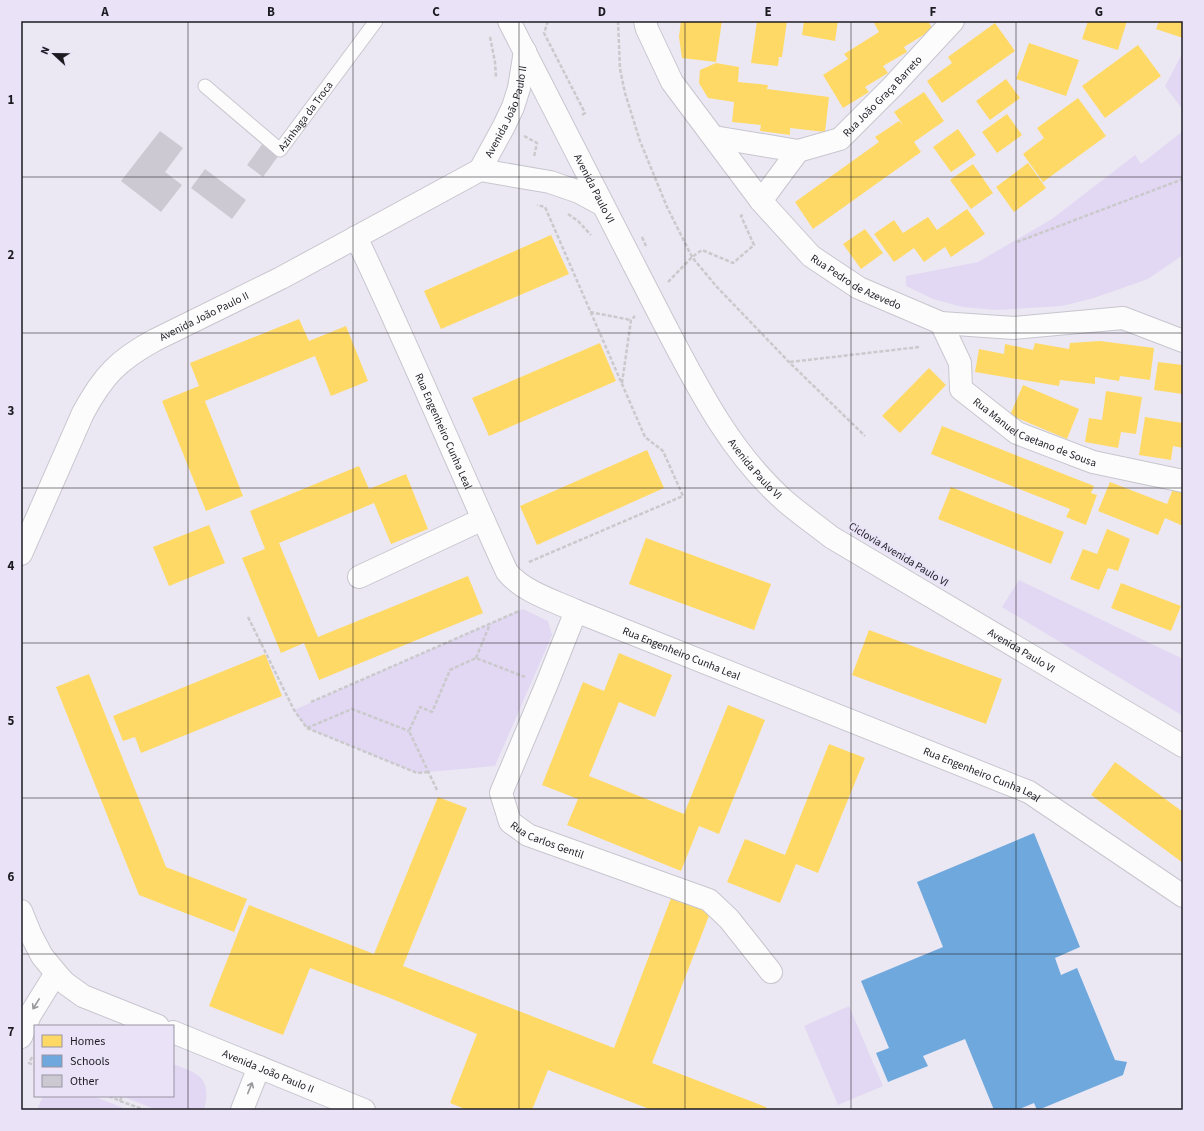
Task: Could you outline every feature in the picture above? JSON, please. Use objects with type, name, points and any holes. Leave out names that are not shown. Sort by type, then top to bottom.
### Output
[{"type":"street","name":"Avenida Paulo VI","points":[[509,21],[695,383],[726,434],[744,457],[780,496],[831,537],[1183,746]]},
{"type":"street","name":"Rua Pedro de Azevedo","points":[[645,21],[647,29],[672,82],[714,137],[753,206],[811,256],[859,288],[941,323],[1014,328],[1123,318],[1183,341]]},
{"type":"street","name":"Rua João Graça Barreto","points":[[714,137],[798,152],[840,138],[892,87],[953,21]]},
{"type":"street","name":"Avenida João Paulo II","points":[[21,554],[82,413],[94,393],[119,363],[149,343],[281,278],[480,170],[512,108],[519,88],[525,51]]},
{"type":"street","points":[[753,206],[798,152]]},
{"type":"street","name":"Avenida João Paulo II","points":[[480,170],[550,182],[572,190],[603,205]]},
{"type":"street","name":"Rua Engenheiro Cunha Leal","points":[[356,237],[382,292],[482,519],[507,572],[513,579],[533,592],[576,611],[1029,792],[1183,896]]},
{"type":"street","name":"Rua Manuel Caetano de Sousa","points":[[941,323],[960,362],[962,388],[1016,433],[1093,462],[1183,481]]},
{"type":"street","points":[[359,577],[482,519]]},
{"type":"street","name":"Rua Carlos Gentil","points":[[576,611],[501,793],[510,822],[528,835],[709,900],[729,919],[771,972]]},
{"type":"street","points":[[21,911],[38,949],[56,974],[72,989],[83,996],[156,1025]]},
{"type":"street","points":[[21,1037],[30,1014],[56,974]]},
{"type":"street","name":"Avenida João Paulo II","points":[[174,1032],[364,1110]]},
{"type":"street","points":[[242,1110],[259,1067]]},
{"type":"lane","name":"Azinhaga da Troca","points":[[205,86],[280,150],[376,21]]},
{"type":"path","points":[[548,21],[544,33],[585,113],[578,117]]},
{"type":"path","points":[[618,21],[620,69],[625,93],[640,141],[667,207],[692,257],[716,286],[789,362],[865,436]]},
{"type":"path","points":[[489,34],[495,62],[496,81]]},
{"type":"path","points":[[504,126],[537,142]]},
{"type":"path","points":[[537,142],[541,140]]},
{"type":"path","points":[[507,572],[683,496],[663,451],[645,437],[545,207],[526,202],[537,142]]},
{"type":"path","points":[[1017,242],[1183,179]]},
{"type":"path","points":[[692,257],[702,250],[733,263],[754,245],[741,216],[753,206]]},
{"type":"path","points":[[567,213],[578,221],[595,240]]},
{"type":"path","points":[[590,312],[631,320]]},
{"type":"path","points":[[789,362],[919,347]]},
{"type":"path","points":[[312,702],[523,609],[533,592]]},
{"type":"path","points":[[248,617],[294,710],[307,728],[417,773],[428,772]]},
{"type":"path","points":[[409,731],[420,707],[432,712],[450,670],[476,658],[490,624]]},
{"type":"path","points":[[476,658],[546,686]]},
{"type":"path","points":[[307,728],[352,709],[409,731],[437,790]]},
{"type":"path","points":[[111,1097],[145,1110]]},
{"type":"path","points":[[120,1101],[122,1097]]},
{"type":"shaded area","points":[[1183,52],[1183,110],[1165,86]]},
{"type":"shaded area","points":[[1183,131],[1183,255],[1148,279],[1094,298],[1062,306],[995,310],[963,307],[933,299],[906,286],[906,276],[978,262],[1052,219],[1135,155],[1141,164]]},
{"type":"shaded area","points":[[1019,580],[1183,659],[1183,716],[1002,607]]},
{"type":"shaded area","points":[[523,609],[548,621],[552,635],[495,766],[417,773],[307,728],[294,710]]},
{"type":"shaded area","points":[[849,1006],[883,1086],[838,1105],[804,1026]]},
{"type":"shaded area","points":[[174,1064],[190,1071],[202,1079],[205,1084],[206,1091],[204,1110],[157,1110],[124,1097],[174,1097]]},
{"type":"shaded area","points":[[43,1097],[96,1097],[128,1110],[37,1110]]},
{"type":"building: Homes","points":[[681,21],[722,21],[716,62],[682,58],[679,37]]},
{"type":"building: Homes","points":[[757,21],[787,21],[782,57],[779,57],[778,66],[751,63]]},
{"type":"building: Homes","points":[[804,21],[838,21],[835,41],[802,35]]},
{"type":"building: Homes","points":[[877,21],[928,21],[933,29],[904,47],[907,52],[883,66],[888,73],[865,87],[869,92],[843,108],[823,75],[848,59],[844,54],[879,32],[874,23]]},
{"type":"building: Homes","points":[[1088,21],[1127,21],[1118,50],[1082,39]]},
{"type":"building: Homes","points":[[1159,21],[1183,21],[1183,38],[1156,29]]},
{"type":"building: Homes","points":[[995,23],[1015,51],[942,103],[927,81],[952,63],[948,57]]},
{"type":"building: Homes","points":[[1029,43],[1079,60],[1066,96],[1016,79]]},
{"type":"building: Homes","points":[[1138,45],[1161,76],[1105,118],[1082,86]]},
{"type":"building: Homes","points":[[716,63],[739,67],[738,82],[768,85],[767,89],[829,97],[825,132],[790,128],[790,135],[760,131],[761,125],[732,122],[734,102],[708,98],[699,83],[700,70]]},
{"type":"building: Homes","points":[[1006,79],[1020,98],[990,120],[976,101]]},
{"type":"building: Homes","points":[[924,92],[944,121],[914,142],[921,152],[813,229],[795,202],[879,142],[875,137],[899,121],[903,125],[894,112]]},
{"type":"building: Homes","points":[[1078,98],[1106,136],[1043,182],[1023,154],[1044,138],[1037,128]]},
{"type":"building: Homes","points":[[1007,114],[1022,135],[997,153],[982,132]]},
{"type":"building: Homes","points":[[958,129],[976,155],[951,172],[933,147]]},
{"type":"building: Homes","points":[[1028,163],[1046,188],[1014,212],[996,187]]},
{"type":"building: Homes","points":[[973,164],[993,193],[971,209],[950,180]]},
{"type":"building: Homes","points":[[967,209],[985,234],[951,257],[945,247],[924,262],[914,248],[894,262],[874,234],[894,220],[903,233],[928,217],[937,230]]},
{"type":"building: Homes","points":[[865,229],[883,253],[861,269],[843,244]]},
{"type":"building: Homes","points":[[551,235],[569,274],[441,329],[424,291]]},
{"type":"building: Homes","points":[[299,319],[309,341],[346,326],[368,381],[331,396],[315,356],[205,401],[243,496],[206,511],[162,401],[199,386],[190,363]]},
{"type":"building: Homes","points":[[1100,341],[1154,348],[1150,380],[1120,376],[1119,381],[1095,377],[1095,384],[1060,380],[1059,386],[975,372],[979,349],[1004,354],[1005,344],[1033,350],[1035,343],[1069,349],[1070,343]]},
{"type":"building: Homes","points":[[600,343],[616,381],[489,436],[472,398]]},
{"type":"building: Homes","points":[[1158,362],[1183,365],[1183,394],[1154,390]]},
{"type":"building: Homes","points":[[929,368],[946,385],[900,433],[882,416]]},
{"type":"building: Homes","points":[[1023,385],[1079,409],[1067,439],[1010,415]]},
{"type":"building: Homes","points":[[1106,391],[1142,397],[1136,434],[1121,432],[1118,448],[1085,442],[1089,418],[1102,420]]},
{"type":"building: Homes","points":[[1145,417],[1183,423],[1183,448],[1173,446],[1171,460],[1139,455]]},
{"type":"building: Homes","points":[[942,426],[1094,486],[1091,493],[1097,495],[1086,525],[1066,517],[1070,509],[931,454]]},
{"type":"building: Homes","points":[[647,450],[664,488],[537,545],[520,506]]},
{"type":"building: Homes","points":[[359,466],[369,489],[406,474],[428,529],[391,544],[374,503],[279,543],[318,637],[468,576],[483,613],[319,680],[304,643],[281,653],[242,558],[265,549],[250,511]]},
{"type":"building: Homes","points":[[1110,482],[1167,504],[1173,489],[1183,492],[1183,526],[1165,518],[1158,535],[1098,511]]},
{"type":"building: Homes","points":[[951,487],[1064,532],[1051,564],[938,519]]},
{"type":"building: Homes","points":[[209,525],[225,563],[169,586],[153,547]]},
{"type":"building: Homes","points":[[1107,529],[1130,539],[1118,571],[1108,568],[1099,590],[1070,579],[1083,549],[1097,554]]},
{"type":"building: Homes","points":[[646,538],[771,584],[754,630],[629,584]]},
{"type":"building: Homes","points":[[1121,583],[1181,606],[1171,631],[1111,608]]},
{"type":"building: Homes","points":[[869,630],[1002,679],[986,724],[852,675]]},
{"type":"building: Homes","points":[[619,653],[672,675],[655,717],[619,702],[589,776],[684,814],[728,705],[765,720],[719,834],[699,826],[681,871],[567,825],[578,799],[542,785],[583,682],[604,691]]},
{"type":"building: Homes","points":[[265,654],[282,696],[141,753],[135,737],[123,741],[113,716]]},
{"type":"building: Homes","points":[[89,674],[166,867],[247,899],[234,932],[139,895],[56,687]]},
{"type":"building: Homes","points":[[829,744],[865,758],[818,873],[796,864],[780,903],[727,882],[745,839],[785,855]]},
{"type":"building: Homes","points":[[1115,762],[1183,812],[1183,863],[1091,795]]},
{"type":"building: Homes","points":[[438,797],[467,808],[403,966],[614,1048],[673,893],[712,908],[652,1063],[766,1107],[768,1110],[652,1110],[548,1070],[532,1110],[467,1110],[450,1103],[477,1034],[390,998],[310,968],[283,1035],[209,1006],[249,905],[374,954]]},
{"type":"building: Schools","points":[[1034,833],[1080,947],[1055,958],[1061,975],[1077,968],[1115,1060],[1127,1062],[1123,1075],[1038,1110],[1034,1103],[1017,1110],[994,1110],[965,1039],[923,1056],[928,1066],[888,1082],[876,1053],[889,1048],[861,981],[943,947],[917,882]]},
{"type":"building: Other","points":[[160,131],[183,148],[165,172],[182,185],[161,212],[121,181]]},
{"type":"building: Other","points":[[263,143],[279,155],[263,177],[247,165]]},
{"type":"building: Other","points":[[205,169],[246,200],[232,219],[191,188]]}]
